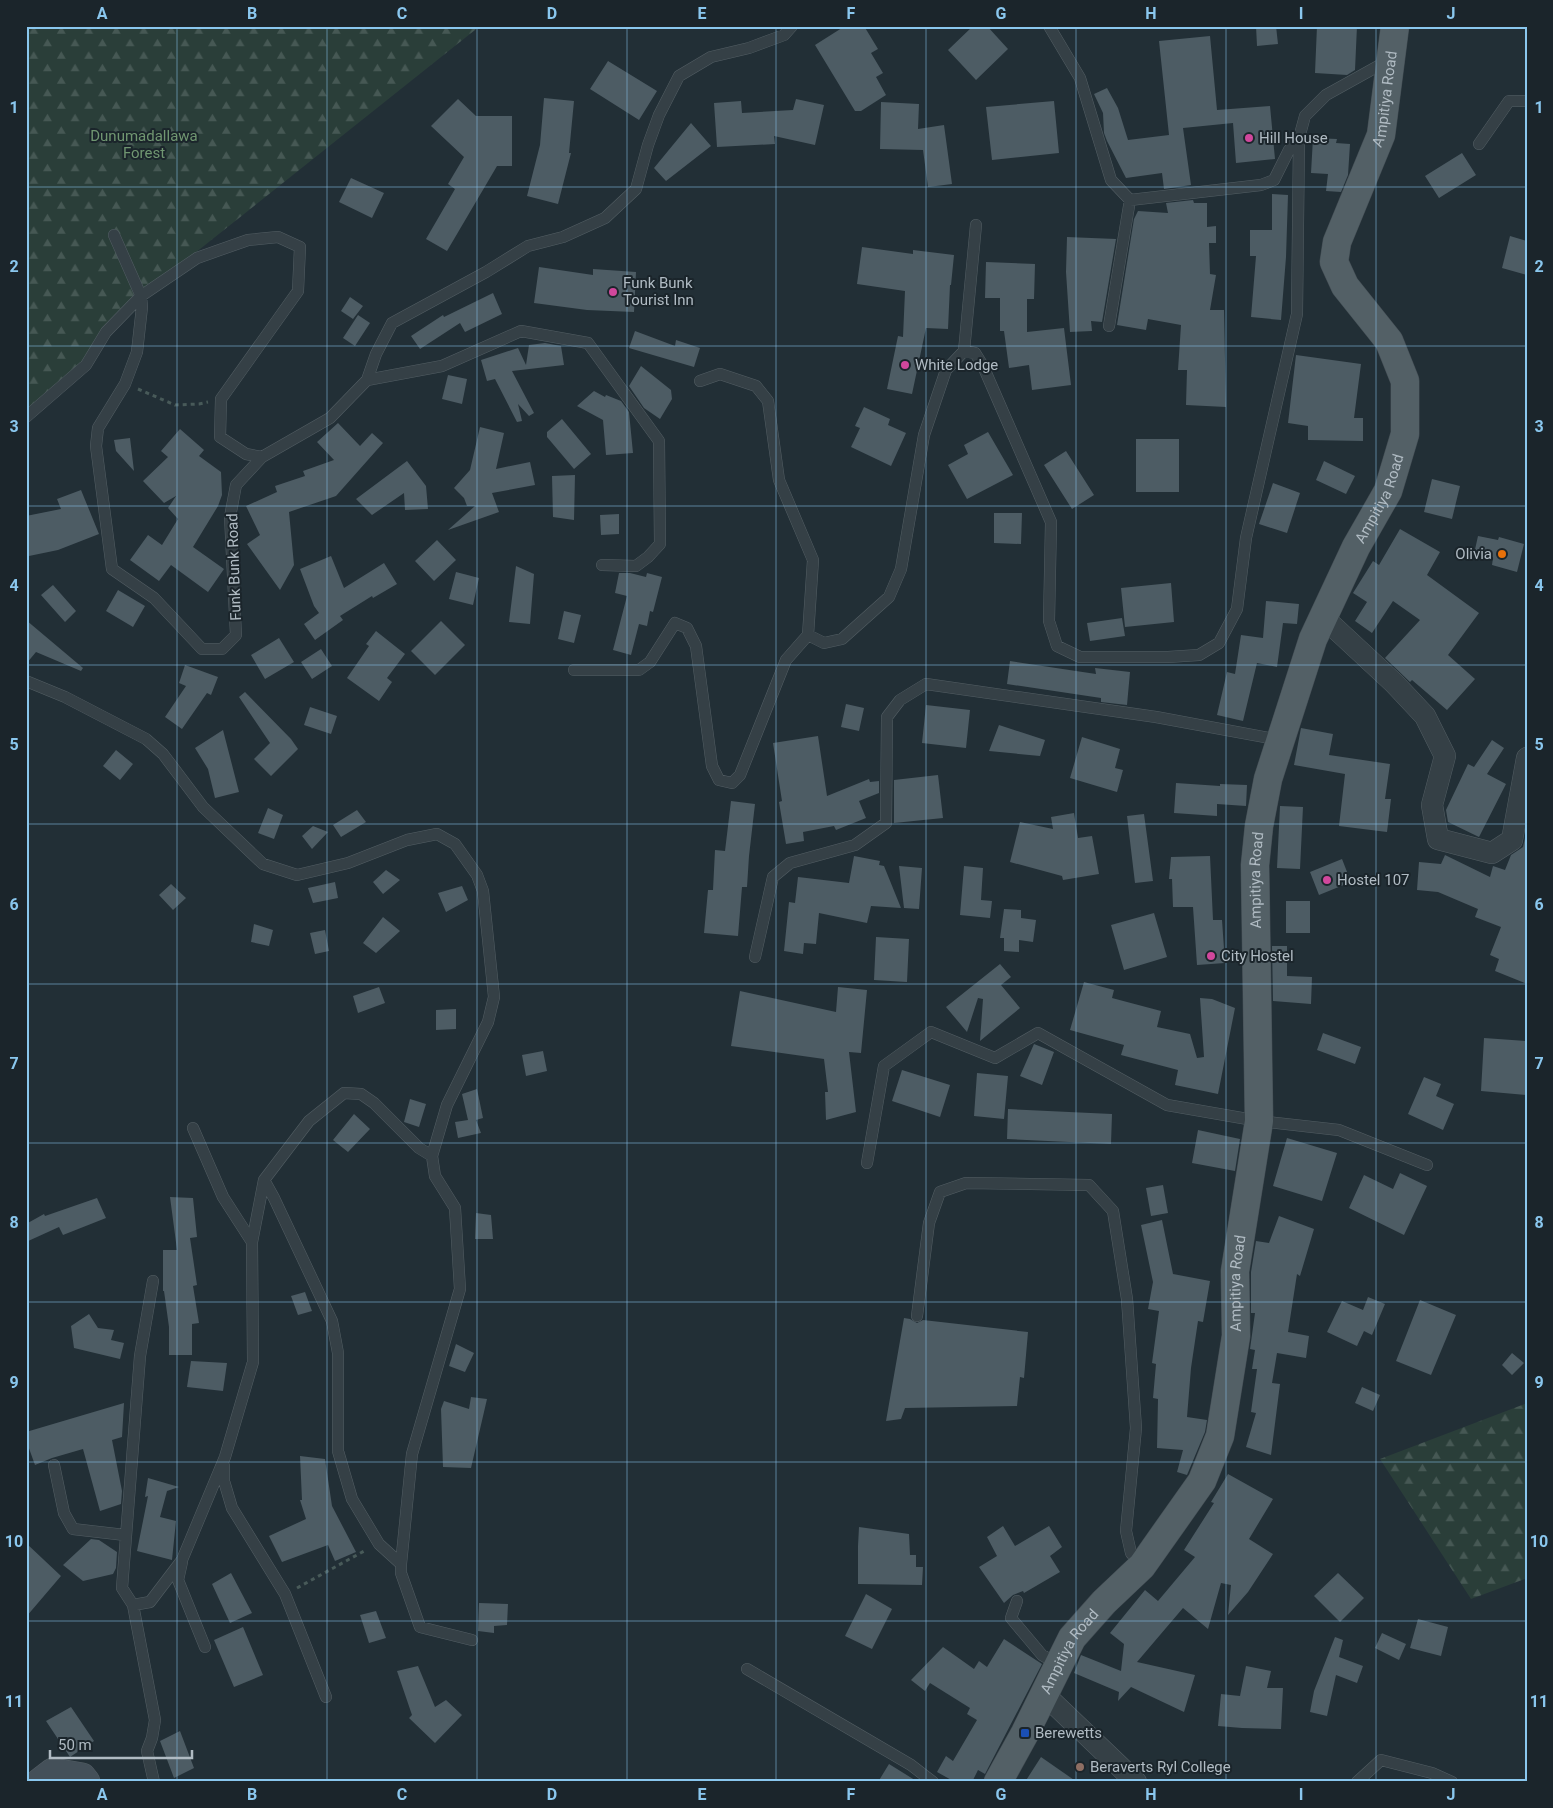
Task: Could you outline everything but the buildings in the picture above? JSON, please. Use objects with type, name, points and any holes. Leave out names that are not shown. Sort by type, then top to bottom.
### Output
[{"type":"main road","name":"Ampitiya Road","points":[[998,1782],[1045,1695],[1072,1638],[1104,1602],[1142,1566],[1202,1481],[1220,1436],[1236,1336],[1235,1272],[1259,1121],[1255,866],[1259,826],[1268,780],[1313,640],[1356,547],[1388,490],[1405,434],[1405,381],[1389,341],[1345,286],[1334,262],[1337,242],[1381,135],[1395,26]]},
{"type":"street","points":[[1323,617],[1394,683],[1425,716],[1444,756],[1432,805],[1438,839],[1492,853],[1512,840],[1527,758]]},
{"type":"street","points":[[1045,1695],[1136,1782]]},
{"type":"street","points":[[40,1782],[53,1772],[82,1777],[86,1782]]},
{"type":"lane","name":"Funk Bunk Road","points":[[141,296],[142,307],[138,352],[125,384],[98,428],[96,446],[112,569],[154,598],[202,649],[222,649],[236,635],[230,517],[236,486],[262,457],[330,418],[368,380],[376,354],[392,323],[486,272],[528,246],[564,237],[605,218],[636,189],[648,145],[659,115],[679,76],[711,56],[749,48],[784,35],[792,26]]},
{"type":"lane","points":[[1049,26],[1080,78],[1111,180],[1130,200]]},
{"type":"lane","points":[[964,351],[975,353],[983,366],[1051,522],[1049,621],[1057,646],[1080,657],[1168,657],[1199,655],[1219,643],[1237,609],[1246,538],[1297,314],[1299,138],[1306,116],[1326,95],[1391,60]]},
{"type":"lane","points":[[1479,144],[1509,101],[1527,101]]},
{"type":"lane","points":[[1130,200],[1261,185],[1274,180],[1289,150],[1299,138]]},
{"type":"lane","points":[[1109,326],[1130,200]]},
{"type":"lane","points":[[808,635],[824,643],[842,639],[889,597],[902,569],[924,435],[946,370],[964,351],[976,225]]},
{"type":"lane","points":[[114,235],[141,296]]},
{"type":"lane","points":[[26,417],[86,365],[106,332],[141,296],[198,258],[248,240],[278,237],[300,247],[298,291],[221,399],[220,437],[246,454],[262,457]]},
{"type":"lane","points":[[368,380],[442,366],[521,331],[588,343],[659,441],[660,544],[636,566],[602,565]]},
{"type":"lane","points":[[574,670],[639,670],[650,662],[675,624],[687,628],[696,646],[712,766],[719,780],[732,783],[740,775],[786,660],[808,635],[813,560],[779,480],[768,401],[756,386],[720,374],[700,381]]},
{"type":"lane","points":[[26,681],[65,697],[146,739],[162,754],[203,807],[263,864],[296,875],[348,863],[407,840],[437,834],[455,844],[476,875],[483,891],[494,997],[488,1022],[448,1105],[432,1156],[435,1176],[455,1208],[460,1289],[412,1454],[401,1564],[401,1573],[420,1627],[472,1640]]},
{"type":"lane","points":[[755,957],[773,877],[790,863],[855,845],[886,823],[887,717],[900,700],[926,684],[1156,717],[1280,740]]},
{"type":"lane","points":[[867,1163],[884,1066],[931,1032],[995,1058],[1038,1033],[1167,1105],[1259,1121],[1339,1130],[1427,1165]]},
{"type":"lane","points":[[205,1647],[178,1580],[182,1560],[225,1457],[253,1362],[252,1242],[264,1180],[309,1121],[344,1093],[361,1094],[374,1102],[419,1148],[432,1156]]},
{"type":"lane","points":[[193,1128],[223,1198],[252,1242]]},
{"type":"lane","points":[[264,1180],[332,1321],[338,1354],[338,1451],[352,1499],[379,1544],[401,1564]]},
{"type":"lane","points":[[917,1316],[928,1223],[940,1192],[966,1183],[1089,1185],[1113,1211],[1127,1299],[1136,1428],[1126,1531],[1131,1553],[1142,1566]]},
{"type":"lane","points":[[153,1281],[140,1356],[122,1588],[133,1605],[155,1720],[152,1738],[147,1751],[154,1782]]},
{"type":"lane","points":[[225,1457],[224,1481],[232,1508],[285,1594],[326,1697]]},
{"type":"lane","points":[[54,1465],[64,1513],[73,1530],[125,1535]]},
{"type":"lane","points":[[133,1605],[150,1602],[182,1560]]},
{"type":"lane","points":[[1017,1601],[1012,1618],[1042,1655],[1059,1665]]},
{"type":"lane","points":[[746,1669],[911,1766],[933,1782]]},
{"type":"lane","points":[[1357,1782],[1382,1760],[1432,1773],[1452,1782]]},
{"type":"path","points":[[125,384],[175,405],[198,404],[221,399]]},
{"type":"path","points":[[285,1594],[379,1544]]},
{"type":"green space","name":"Dunumadallawa Forest","points":[[26,26],[480,26],[141,296],[86,365],[26,417]]},
{"type":"green space","points":[[1527,1403],[1527,1578],[1471,1599],[1380,1459]]},
{"type":"place","name":"Hill House","points":[[1249,138]]},
{"type":"place","name":"Funk Bunk Tourist Inn","points":[[613,292]]},
{"type":"place","name":"White Lodge","points":[[905,365]]},
{"type":"place","name":"Olivia","points":[[1502,554]]},
{"type":"place","name":"Hostel 107","points":[[1327,880]]},
{"type":"place","name":"City Hostel","points":[[1211,956]]},
{"type":"place","name":"Berewetts","points":[[1025,1733]]},
{"type":"place","name":"Beraverts Ryl College","points":[[1080,1767]]}]
